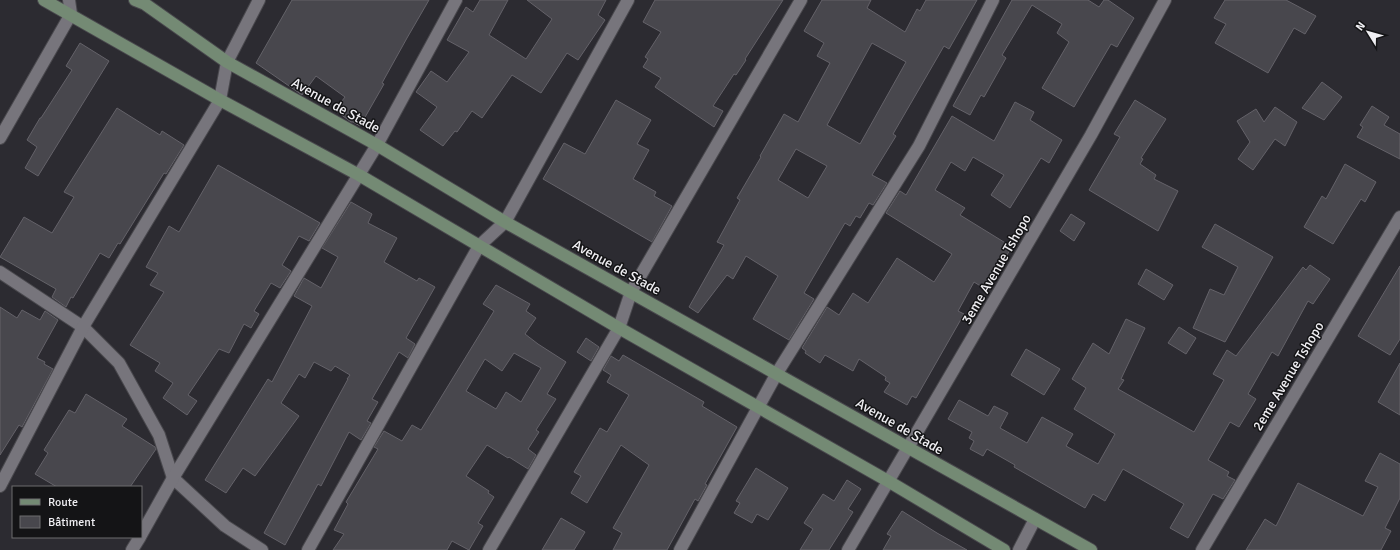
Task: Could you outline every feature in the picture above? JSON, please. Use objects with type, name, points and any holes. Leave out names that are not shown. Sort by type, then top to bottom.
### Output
[{"type":"street","points":[[44,0],[220,100],[359,175],[619,328],[758,406],[1004,550]]},
{"type":"street","points":[[0,138],[71,14],[69,0]]},
{"type":"street","name":"Avenue de Stade","points":[[135,0],[144,4],[227,62],[377,145],[505,222],[1091,550]]},
{"type":"street","points":[[0,486],[84,327],[220,100],[227,62],[259,0]]},
{"type":"street","points":[[142,532],[172,478],[377,145],[456,0]]},
{"type":"street","points":[[308,550],[479,246],[505,222],[628,0]]},
{"type":"street","points":[[489,550],[619,328],[631,292],[801,0]]},
{"type":"street","points":[[680,550],[777,373],[919,146],[993,0]]},
{"type":"street","name":"3eme Avenue Tshopo","points":[[848,550],[1091,135],[1165,0]]},
{"type":"street","name":"2eme Avenue Tshopo","points":[[1202,550],[1400,218]]},
{"type":"street","points":[[0,272],[84,327],[118,363],[159,435],[172,478],[225,526],[262,550]]},
{"type":"street","points":[[1019,550],[1035,520]]},
{"type":"street","points":[[132,550],[139,538]]},
{"type":"building","points":[[292,0],[429,0],[382,83],[384,84],[360,126],[351,122],[335,110],[345,97],[316,76],[302,95],[256,63]]},
{"type":"building","points":[[480,0],[508,0],[489,35],[526,59],[552,19],[527,0],[606,0],[598,15],[605,20],[578,60],[567,53],[541,93],[512,75],[482,118],[472,111],[457,132],[455,131],[443,146],[420,130],[437,107],[416,92],[431,71],[447,82],[469,52],[447,40],[466,7],[473,12]]},
{"type":"building","points":[[655,0],[783,0],[745,59],[746,60],[736,75],[734,74],[713,106],[723,111],[714,127],[655,87],[661,78],[643,67],[648,59],[645,57],[661,32],[643,22]]},
{"type":"building","points":[[822,0],[871,0],[867,8],[905,32],[917,9],[920,11],[926,0],[977,0],[949,49],[944,46],[893,134],[896,136],[872,175],[887,183],[873,205],[869,203],[860,218],[856,216],[850,226],[845,223],[804,293],[814,299],[789,340],[753,319],[778,276],[746,256],[733,279],[727,275],[698,313],[689,307],[724,245],[717,242],[740,200],[737,198],[784,114],[798,122],[830,63],[817,56],[824,43],[804,31]],"holes":[[[872,43],[906,62],[860,144],[827,125]],[[796,149],[827,166],[808,198],[778,180]]]},
{"type":"building","points":[[1012,0],[1088,0],[1099,7],[1104,0],[1108,0],[1134,18],[1117,47],[1111,44],[1074,107],[1042,88],[1069,42],[1057,33],[1062,24],[1032,5],[1002,55],[1006,58],[984,97],[981,95],[970,115],[953,106]]},
{"type":"building","points":[[1225,0],[1286,0],[1316,16],[1305,34],[1294,28],[1268,73],[1215,43],[1226,24],[1214,18]]},
{"type":"building","points":[[80,43],[109,61],[38,176],[25,168],[37,147],[27,140],[72,70],[66,66]]},
{"type":"building","points":[[1322,82],[1342,97],[1324,120],[1302,108]]},
{"type":"building","points":[[616,100],[651,120],[637,144],[649,150],[633,179],[656,192],[654,196],[672,206],[652,242],[543,179],[564,143],[585,154]]},
{"type":"building","points":[[1135,100],[1166,119],[1141,158],[1143,159],[1140,164],[1156,175],[1154,179],[1178,191],[1158,231],[1089,190],[1120,137],[1114,134]]},
{"type":"building","points":[[1015,102],[1034,112],[1030,120],[1062,140],[1049,163],[1041,158],[1010,208],[991,195],[1004,175],[973,157],[965,171],[951,162],[935,190],[965,208],[960,215],[1012,247],[994,275],[996,276],[987,290],[974,282],[958,311],[964,314],[916,398],[912,396],[907,405],[884,392],[890,383],[885,380],[886,377],[859,359],[853,371],[825,355],[820,363],[805,353],[806,351],[802,348],[827,307],[839,315],[853,293],[868,303],[897,258],[934,282],[952,254],[886,213],[900,191],[906,195],[952,116],[994,141]]},
{"type":"building","points":[[1372,106],[1389,117],[1384,125],[1400,134],[1400,159],[1357,137],[1363,127],[1360,125]]},
{"type":"building","points":[[1275,107],[1297,122],[1285,146],[1275,139],[1253,170],[1238,159],[1250,142],[1237,121],[1256,109],[1264,122]]},
{"type":"building","points":[[117,108],[160,135],[162,131],[184,145],[166,174],[164,173],[120,244],[118,243],[109,258],[100,253],[66,307],[52,297],[56,289],[0,257],[24,217],[52,233],[74,197],[64,192]]},
{"type":"building","points":[[1345,164],[1376,182],[1365,202],[1361,199],[1333,244],[1304,227],[1322,196],[1326,199]]},
{"type":"building","points":[[218,165],[320,223],[309,241],[299,236],[282,265],[291,271],[280,288],[271,283],[254,311],[259,314],[251,328],[244,324],[229,353],[219,349],[188,395],[197,401],[187,415],[163,398],[173,383],[155,371],[160,363],[130,345],[164,292],[150,285],[158,273],[146,267],[169,226],[179,232]]},
{"type":"building","points":[[351,202],[372,214],[368,223],[397,238],[384,262],[417,281],[419,278],[435,287],[406,338],[415,344],[408,358],[399,352],[372,399],[378,402],[367,421],[371,423],[361,440],[349,432],[321,486],[318,484],[285,545],[264,533],[350,375],[335,366],[331,371],[314,362],[305,378],[299,374],[281,403],[299,416],[255,476],[243,468],[226,493],[205,480],[268,379],[272,382],[312,306],[294,296],[304,278],[321,288],[338,257],[322,248]]},
{"type":"building","points":[[1071,214],[1085,223],[1074,241],[1060,231]]},
{"type":"building","points":[[1215,224],[1273,257],[1225,342],[1193,328],[1210,289],[1224,295],[1238,267],[1202,247]]},
{"type":"building","points":[[1310,265],[1330,279],[1313,304],[1308,301],[1278,356],[1272,352],[1248,394],[1256,399],[1239,427],[1230,422],[1208,460],[1229,472],[1227,476],[1235,480],[1223,499],[1213,494],[1188,538],[1170,528],[1184,504],[1123,469],[1105,501],[1093,494],[1085,508],[1014,467],[1015,465],[987,449],[983,456],[970,449],[974,441],[969,438],[972,432],[948,419],[959,400],[988,416],[994,406],[1008,413],[1000,428],[1027,443],[1042,417],[1073,434],[1066,446],[1098,464],[1115,434],[1074,409],[1086,388],[1072,379],[1093,343],[1109,354],[1126,319],[1145,328],[1121,379],[1124,380],[1118,389],[1194,432],[1224,380],[1213,374],[1227,350],[1236,356],[1303,267],[1306,270]]},
{"type":"building","points":[[1400,266],[1400,339],[1390,355],[1358,336]]},
{"type":"building","points":[[1146,269],[1173,285],[1164,300],[1138,284]]},
{"type":"building","points":[[496,285],[530,304],[526,311],[536,318],[525,334],[566,362],[547,394],[556,399],[536,430],[539,432],[528,449],[536,455],[528,469],[487,445],[466,476],[489,491],[488,493],[494,497],[478,523],[483,526],[469,550],[452,541],[447,550],[333,550],[344,534],[334,530],[348,504],[346,502],[378,449],[374,447],[384,431],[402,441],[412,425],[421,430],[494,311],[483,304]],"holes":[[[514,353],[541,368],[521,402],[506,392],[496,409],[466,391],[485,359],[502,371]]]},
{"type":"building","points":[[0,307],[17,318],[22,310],[40,320],[45,311],[58,320],[37,358],[45,362],[44,364],[53,369],[22,427],[19,425],[0,455]]},
{"type":"building","points":[[1179,327],[1196,338],[1186,354],[1168,343]]},
{"type":"building","points":[[586,338],[599,347],[591,361],[577,352]]},
{"type":"building","points":[[1026,349],[1060,369],[1044,395],[1011,375]]},
{"type":"building","points":[[623,355],[704,402],[702,406],[737,427],[705,484],[707,485],[698,501],[695,499],[667,550],[613,550],[622,533],[613,528],[649,465],[621,445],[587,503],[571,493],[581,476],[574,472],[600,428],[607,432],[629,395],[607,382],[611,375],[603,370],[611,356],[619,361]]},
{"type":"building","points":[[1400,363],[1400,415],[1378,402]]},
{"type":"building","points":[[86,394],[127,419],[122,426],[155,447],[156,449],[131,486],[55,486],[35,474],[48,453],[44,450],[69,410],[75,413]]},
{"type":"building","points":[[1380,453],[1400,464],[1400,498],[1385,528],[1391,531],[1381,550],[1246,550],[1265,519],[1276,526],[1298,483],[1363,516],[1378,487],[1365,481]]},
{"type":"building","points":[[756,468],[788,488],[768,520],[757,514],[752,523],[734,513],[740,503],[736,501]]},
{"type":"building","points":[[847,480],[861,489],[848,509],[853,512],[829,550],[800,550],[813,529],[804,523],[823,494],[834,501]]},
{"type":"building","points":[[902,511],[967,550],[883,550],[891,536],[887,534]]},
{"type":"building","points":[[561,518],[585,532],[574,550],[542,550]]}]
